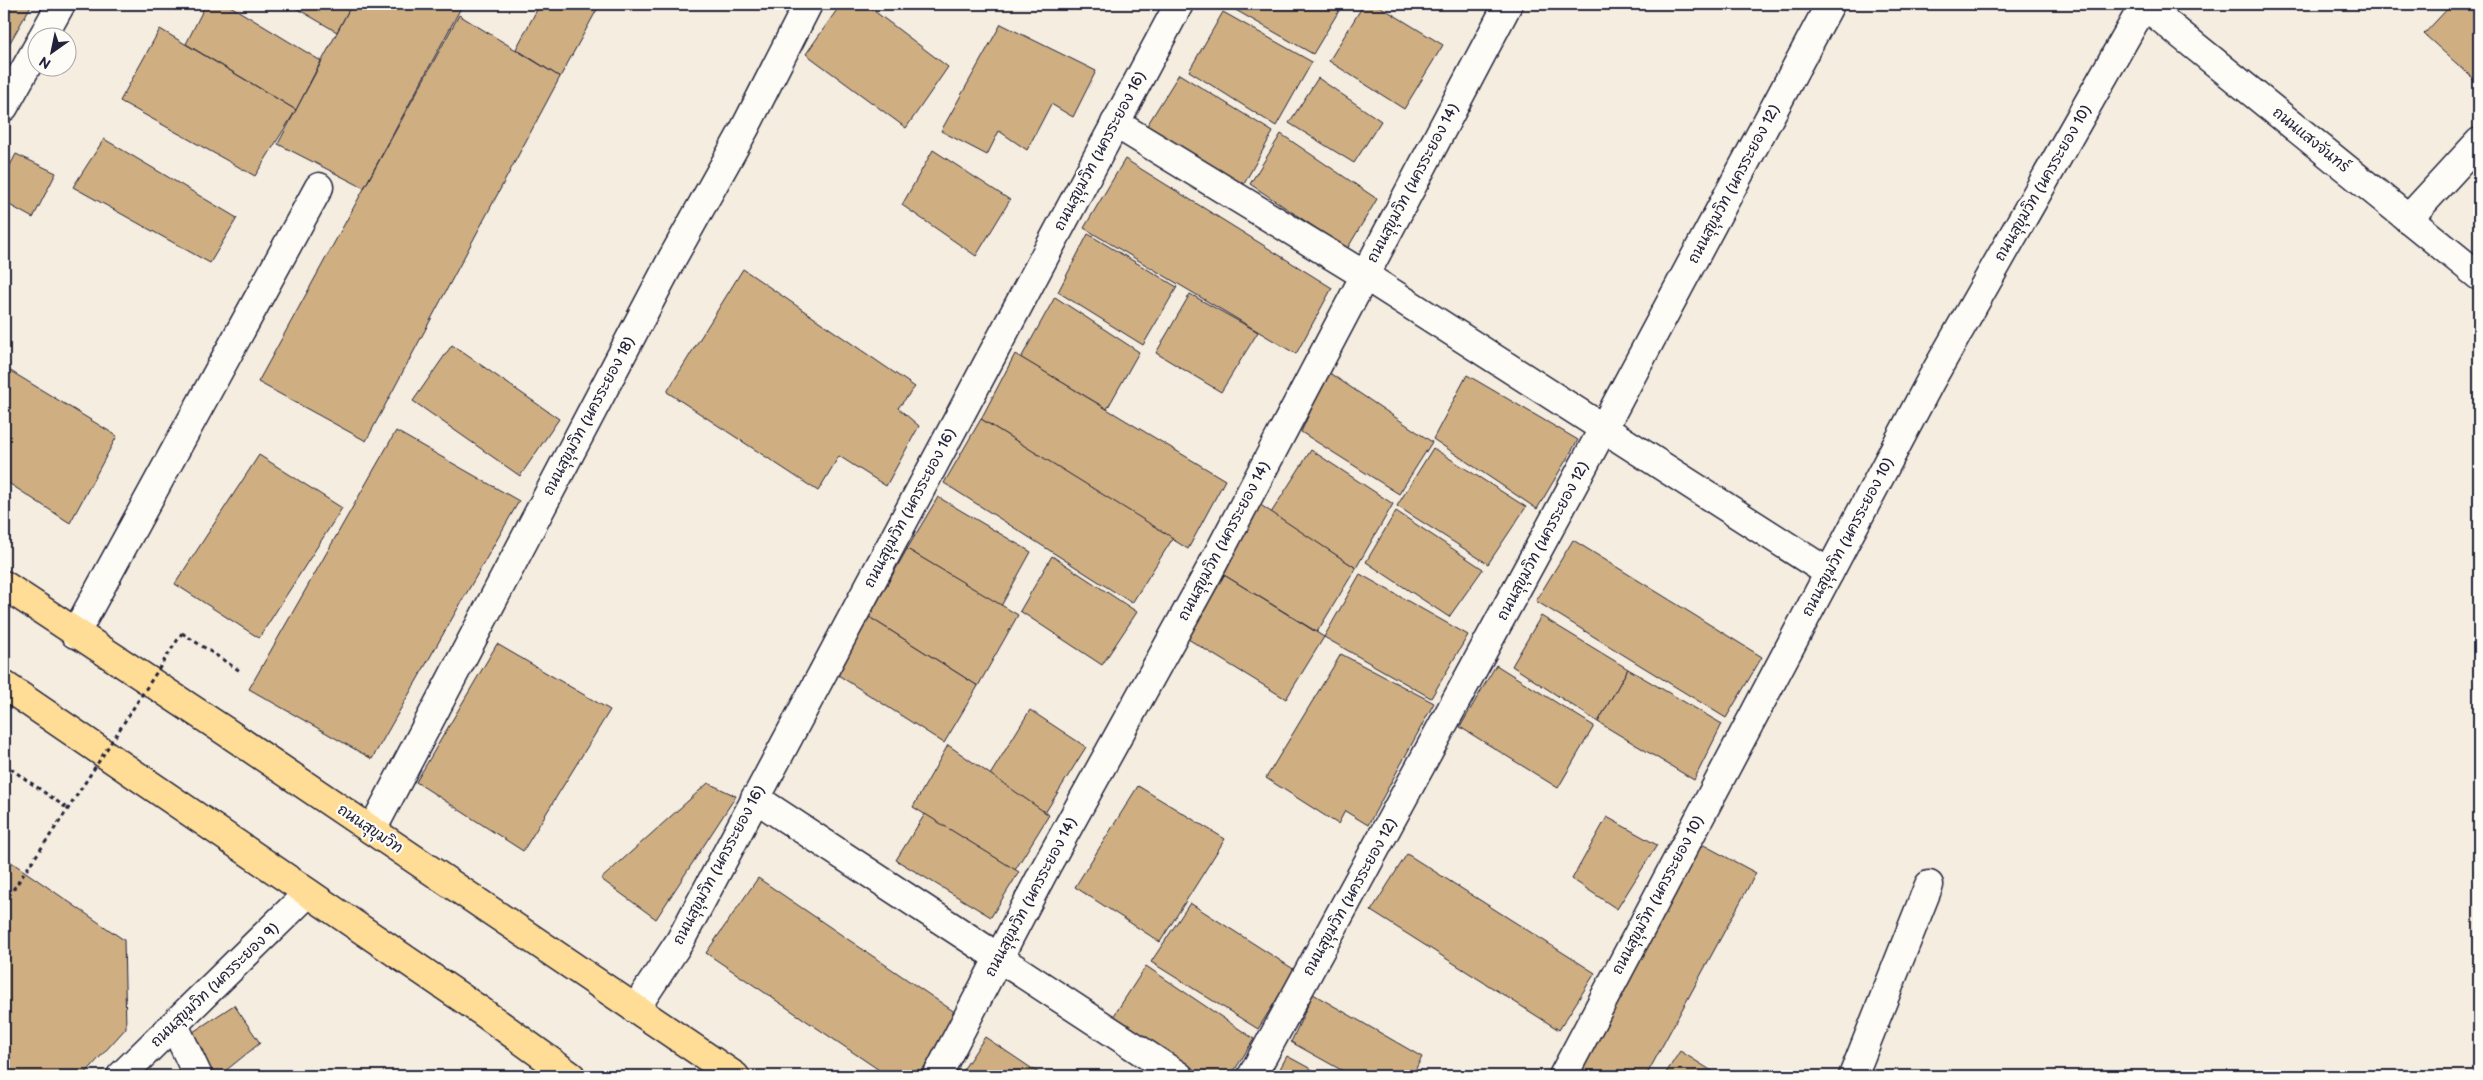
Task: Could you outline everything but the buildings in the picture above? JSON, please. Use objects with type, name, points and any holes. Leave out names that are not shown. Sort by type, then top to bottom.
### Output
[{"type":"main road","name":"ถนนสุขุมวิท","points":[[4,585],[75,634],[225,730],[294,780],[372,830],[735,1076]]},
{"type":"main road","points":[[4,685],[481,1011],[558,1072]]},
{"type":"street","points":[[48,28],[61,4]]},
{"type":"street","name":"ถนนสุขุมวิท (นครระยอง 18)","points":[[372,830],[673,257],[745,128],[808,4]]},
{"type":"street","name":"ถนนสุขุมวิท (นครระยอง 16)","points":[[635,1009],[680,941],[1179,4]]},
{"type":"street","name":"ถนนสุขุมวิท (นครระยอง 14)","points":[[937,1076],[1046,867],[1206,577],[1508,4]]},
{"type":"street","name":"ถนนสุขุมวิท (นครระยอง 12)","points":[[1252,1076],[1603,429],[1830,4]]},
{"type":"street","name":"ถนนแสงจันทร์","points":[[2143,4],[2479,276]]},
{"type":"street","name":"ถนนสุขุมวิท (นครระยอง 10)","points":[[1563,1076],[1936,372],[2143,4]]},
{"type":"street","points":[[4,107],[28,64]]},
{"type":"street","points":[[1115,123],[1364,275],[1829,573]]},
{"type":"street","points":[[2408,219],[2479,142]]},
{"type":"street","points":[[75,634],[319,186]]},
{"type":"street","points":[[755,798],[1179,1076]]},
{"type":"street","points":[[1853,1076],[1929,885]]},
{"type":"street","name":"ถนนสุขุมวิท (นครระยอง 9)","points":[[121,1076],[308,893]]},
{"type":"street","points":[[174,1025],[198,1076]]},
{"type":"path","points":[[4,903],[68,809],[182,633],[240,671]]},
{"type":"path","points":[[4,764],[68,809]]}]
